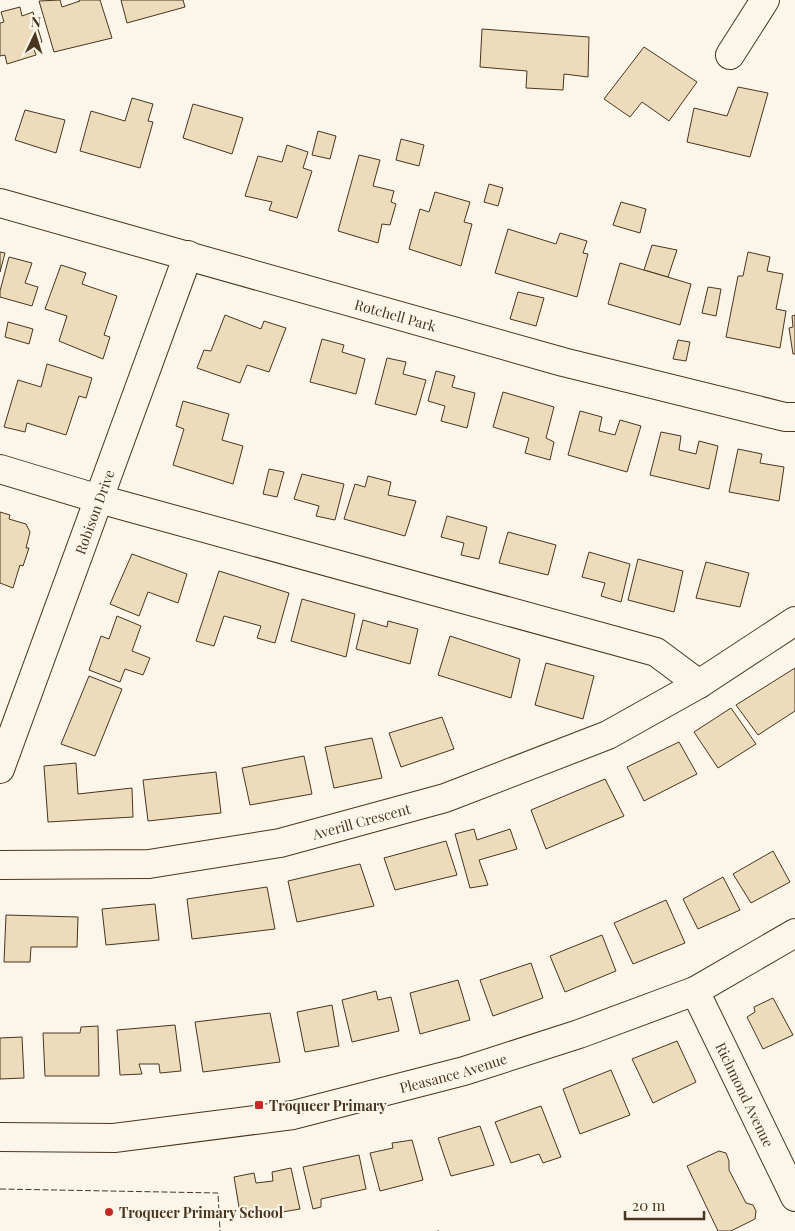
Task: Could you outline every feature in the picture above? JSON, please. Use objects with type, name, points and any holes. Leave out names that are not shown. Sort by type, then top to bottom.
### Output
[{"type":"street","points":[[730,55],[765,0]]},
{"type":"street","name":"Rotchell Park","points":[[0,203],[564,362],[775,414],[795,417]]},
{"type":"street","name":"Robison Drive","points":[[0,769],[188,255]]},
{"type":"street","points":[[0,469],[99,499],[656,652],[699,684]]},
{"type":"street","name":"Averill Crescent","points":[[0,865],[149,864],[280,843],[445,798],[608,735],[699,684],[795,621]]},
{"type":"street","name":"Pleasance Avenue","points":[[0,1137],[114,1138],[293,1115],[472,1068],[579,1034],[695,991],[795,933]]},
{"type":"street","name":"Richmond Avenue","points":[[695,991],[795,1197]]},
{"type":"building","points":[[60,0],[62,7],[79,0],[100,0],[112,38],[54,52],[39,1]]},
{"type":"building","points":[[121,0],[183,0],[185,7],[127,23]]},
{"type":"building","points":[[20,7],[22,16],[33,12],[42,42],[32,44],[36,55],[7,64],[5,55],[0,56],[0,23],[4,22],[1,12]]},
{"type":"building","points":[[482,29],[589,37],[588,77],[564,74],[563,90],[526,88],[527,71],[480,67]]},
{"type":"building","points":[[644,47],[697,82],[669,121],[642,102],[630,117],[604,99]]},
{"type":"building","points":[[738,87],[768,93],[750,157],[687,142],[694,108],[727,116]]},
{"type":"building","points":[[132,98],[153,104],[148,121],[153,122],[140,168],[80,151],[91,111],[125,121]]},
{"type":"building","points":[[193,104],[243,118],[232,154],[183,138]]},
{"type":"building","points":[[25,110],[65,120],[56,153],[15,140]]},
{"type":"building","points":[[318,131],[336,136],[330,159],[312,155]]},
{"type":"building","points":[[401,139],[424,145],[419,166],[396,160]]},
{"type":"building","points":[[287,145],[308,152],[303,168],[312,171],[297,218],[269,210],[272,202],[245,196],[258,156],[282,162]]},
{"type":"building","points":[[359,155],[380,160],[373,186],[394,191],[391,202],[396,204],[390,225],[382,224],[378,243],[338,231]]},
{"type":"building","points":[[489,184],[503,188],[498,206],[484,202]]},
{"type":"building","points":[[435,192],[470,202],[464,222],[472,224],[461,266],[409,249],[420,209],[429,212]]},
{"type":"building","points":[[621,202],[646,209],[640,233],[613,225]]},
{"type":"building","points":[[508,229],[556,244],[560,233],[587,241],[583,253],[588,254],[577,297],[495,273]]},
{"type":"building","points":[[652,245],[677,250],[668,277],[644,270]]},
{"type":"building","points":[[0,252],[5,253],[0,272]]},
{"type":"building","points":[[748,252],[770,257],[767,271],[783,274],[776,309],[786,311],[780,348],[726,337],[738,276],[743,276]]},
{"type":"building","points":[[9,257],[32,263],[25,283],[38,287],[32,306],[0,297]]},
{"type":"building","points":[[620,263],[691,284],[680,325],[608,304]]},
{"type":"building","points":[[61,265],[86,273],[82,284],[117,296],[104,335],[110,337],[103,359],[59,341],[67,316],[45,309]]},
{"type":"building","points":[[708,287],[721,289],[716,316],[702,313]]},
{"type":"building","points":[[518,292],[544,298],[536,326],[510,319]]},
{"type":"building","points":[[225,315],[261,329],[264,321],[286,328],[269,372],[247,365],[240,383],[197,368],[204,350],[211,351]]},
{"type":"building","points":[[795,315],[795,354],[793,354],[789,328],[793,327],[792,316]]},
{"type":"building","points":[[8,322],[33,329],[29,344],[5,337]]},
{"type":"building","points":[[322,339],[344,345],[342,352],[365,359],[356,394],[310,382]]},
{"type":"building","points":[[678,340],[690,342],[686,361],[673,359]]},
{"type":"building","points":[[387,358],[406,362],[403,374],[426,380],[416,415],[375,404]]},
{"type":"building","points":[[47,364],[92,378],[86,398],[79,396],[66,435],[27,423],[25,432],[4,427],[18,380],[41,387]]},
{"type":"building","points":[[436,371],[455,376],[452,387],[475,393],[467,428],[441,421],[445,406],[428,401]]},
{"type":"building","points":[[503,392],[554,407],[546,438],[554,442],[550,460],[525,453],[529,438],[493,427]]},
{"type":"building","points":[[183,401],[229,414],[222,440],[243,446],[233,484],[173,465],[184,429],[176,426]]},
{"type":"building","points":[[580,411],[602,417],[599,431],[615,435],[620,420],[641,426],[627,472],[568,455]]},
{"type":"building","points":[[661,432],[681,436],[679,450],[696,454],[699,441],[718,446],[709,489],[650,475]]},
{"type":"building","points":[[738,449],[762,454],[760,463],[784,467],[779,501],[729,492]]},
{"type":"building","points":[[269,469],[284,472],[277,497],[263,494]]},
{"type":"building","points":[[302,474],[344,484],[335,520],[316,516],[319,506],[294,499]]},
{"type":"building","points":[[368,476],[391,482],[388,495],[416,501],[405,536],[344,519],[355,484],[365,487]]},
{"type":"building","points":[[0,512],[10,515],[9,519],[26,524],[30,532],[26,548],[29,548],[23,566],[20,565],[13,588],[0,583]]},
{"type":"building","points":[[447,516],[487,527],[479,559],[461,555],[464,543],[441,537]]},
{"type":"building","points":[[508,532],[556,545],[548,575],[499,563]]},
{"type":"building","points":[[589,552],[630,564],[621,602],[601,596],[605,583],[582,577]]},
{"type":"building","points":[[132,554],[187,574],[178,603],[148,592],[139,616],[110,604]]},
{"type":"building","points":[[638,559],[683,571],[674,612],[628,600]]},
{"type":"building","points":[[706,562],[749,573],[740,607],[696,598]]},
{"type":"building","points":[[219,571],[289,593],[275,643],[257,638],[261,626],[224,616],[214,646],[196,641]]},
{"type":"building","points":[[302,599],[355,614],[346,657],[291,641]]},
{"type":"building","points":[[117,616],[141,626],[132,651],[150,658],[143,675],[125,669],[120,682],[89,670],[101,636],[109,639]]},
{"type":"building","points":[[363,620],[387,627],[388,621],[418,629],[410,664],[356,649]]},
{"type":"building","points":[[450,636],[520,659],[511,698],[438,675]]},
{"type":"building","points":[[546,663],[594,676],[583,719],[535,705]]},
{"type":"building","points":[[795,668],[795,711],[758,735],[736,705]]},
{"type":"building","points":[[89,676],[122,689],[95,756],[61,744]]},
{"type":"building","points":[[731,708],[756,744],[718,768],[694,732]]},
{"type":"building","points":[[442,717],[454,749],[401,767],[389,733]]},
{"type":"building","points":[[372,738],[382,778],[334,788],[325,747]]},
{"type":"building","points":[[679,742],[697,774],[644,801],[627,767]]},
{"type":"building","points":[[304,756],[312,794],[250,805],[242,768]]},
{"type":"building","points":[[76,763],[78,794],[132,788],[133,817],[48,822],[44,766]]},
{"type":"building","points":[[216,772],[221,813],[148,821],[143,780]]},
{"type":"building","points":[[605,779],[624,816],[546,849],[531,810]]},
{"type":"building","points":[[474,829],[477,840],[510,829],[517,849],[479,860],[488,885],[470,888],[455,834]]},
{"type":"building","points":[[446,841],[457,875],[395,890],[384,858]]},
{"type":"building","points":[[773,851],[790,882],[751,903],[733,874]]},
{"type":"building","points":[[360,864],[374,906],[297,922],[288,881]]},
{"type":"building","points":[[723,877],[740,910],[698,929],[683,899]]},
{"type":"building","points":[[267,887],[275,929],[192,939],[187,899]]},
{"type":"building","points":[[666,900],[685,943],[633,964],[614,923]]},
{"type":"building","points":[[155,904],[159,940],[106,945],[102,909]]},
{"type":"building","points":[[6,915],[78,917],[77,947],[31,947],[30,962],[4,962]]},
{"type":"building","points":[[602,935],[616,971],[565,992],[550,956]]},
{"type":"building","points":[[531,963],[543,998],[493,1016],[480,980]]},
{"type":"building","points":[[458,980],[470,1020],[420,1034],[410,993]]},
{"type":"building","points":[[376,991],[378,1000],[391,997],[399,1031],[352,1042],[342,1000]]},
{"type":"building","points":[[773,998],[793,1035],[763,1049],[747,1017],[755,1012],[754,1007]]},
{"type":"building","points":[[332,1005],[339,1046],[305,1052],[297,1012]]},
{"type":"building","points":[[270,1013],[280,1062],[203,1072],[195,1022]]},
{"type":"building","points":[[175,1025],[181,1071],[160,1073],[159,1064],[139,1064],[142,1074],[120,1075],[117,1030]]},
{"type":"building","points":[[98,1026],[99,1076],[45,1076],[43,1033],[80,1033],[81,1027]]},
{"type":"building","points":[[22,1037],[24,1078],[0,1079],[0,1038]]},
{"type":"building","points":[[677,1041],[696,1082],[653,1103],[632,1059]]},
{"type":"building","points":[[611,1070],[630,1115],[580,1134],[563,1089]]},
{"type":"building","points":[[541,1106],[561,1157],[543,1163],[539,1154],[511,1163],[495,1122]]},
{"type":"building","points":[[480,1126],[494,1165],[451,1176],[438,1138]]},
{"type":"building","points":[[412,1140],[423,1180],[380,1191],[370,1153],[393,1148],[392,1143]]},
{"type":"building","points":[[719,1151],[726,1153],[729,1161],[729,1170],[746,1203],[753,1205],[756,1211],[755,1219],[731,1231],[718,1231],[687,1166]]},
{"type":"building","points":[[359,1155],[366,1189],[321,1199],[321,1207],[313,1209],[303,1167]]},
{"type":"building","points":[[291,1168],[300,1209],[241,1219],[234,1177],[254,1173],[256,1183],[273,1181],[272,1172]]},
{"type":"fence","points":[[0,1189],[218,1193],[220,1231]]},
{"type":"place","name":"Troqueer Primary","points":[[259,1105]]},
{"type":"place","name":"Troqueer Primary School","points":[[109,1212]]}]
